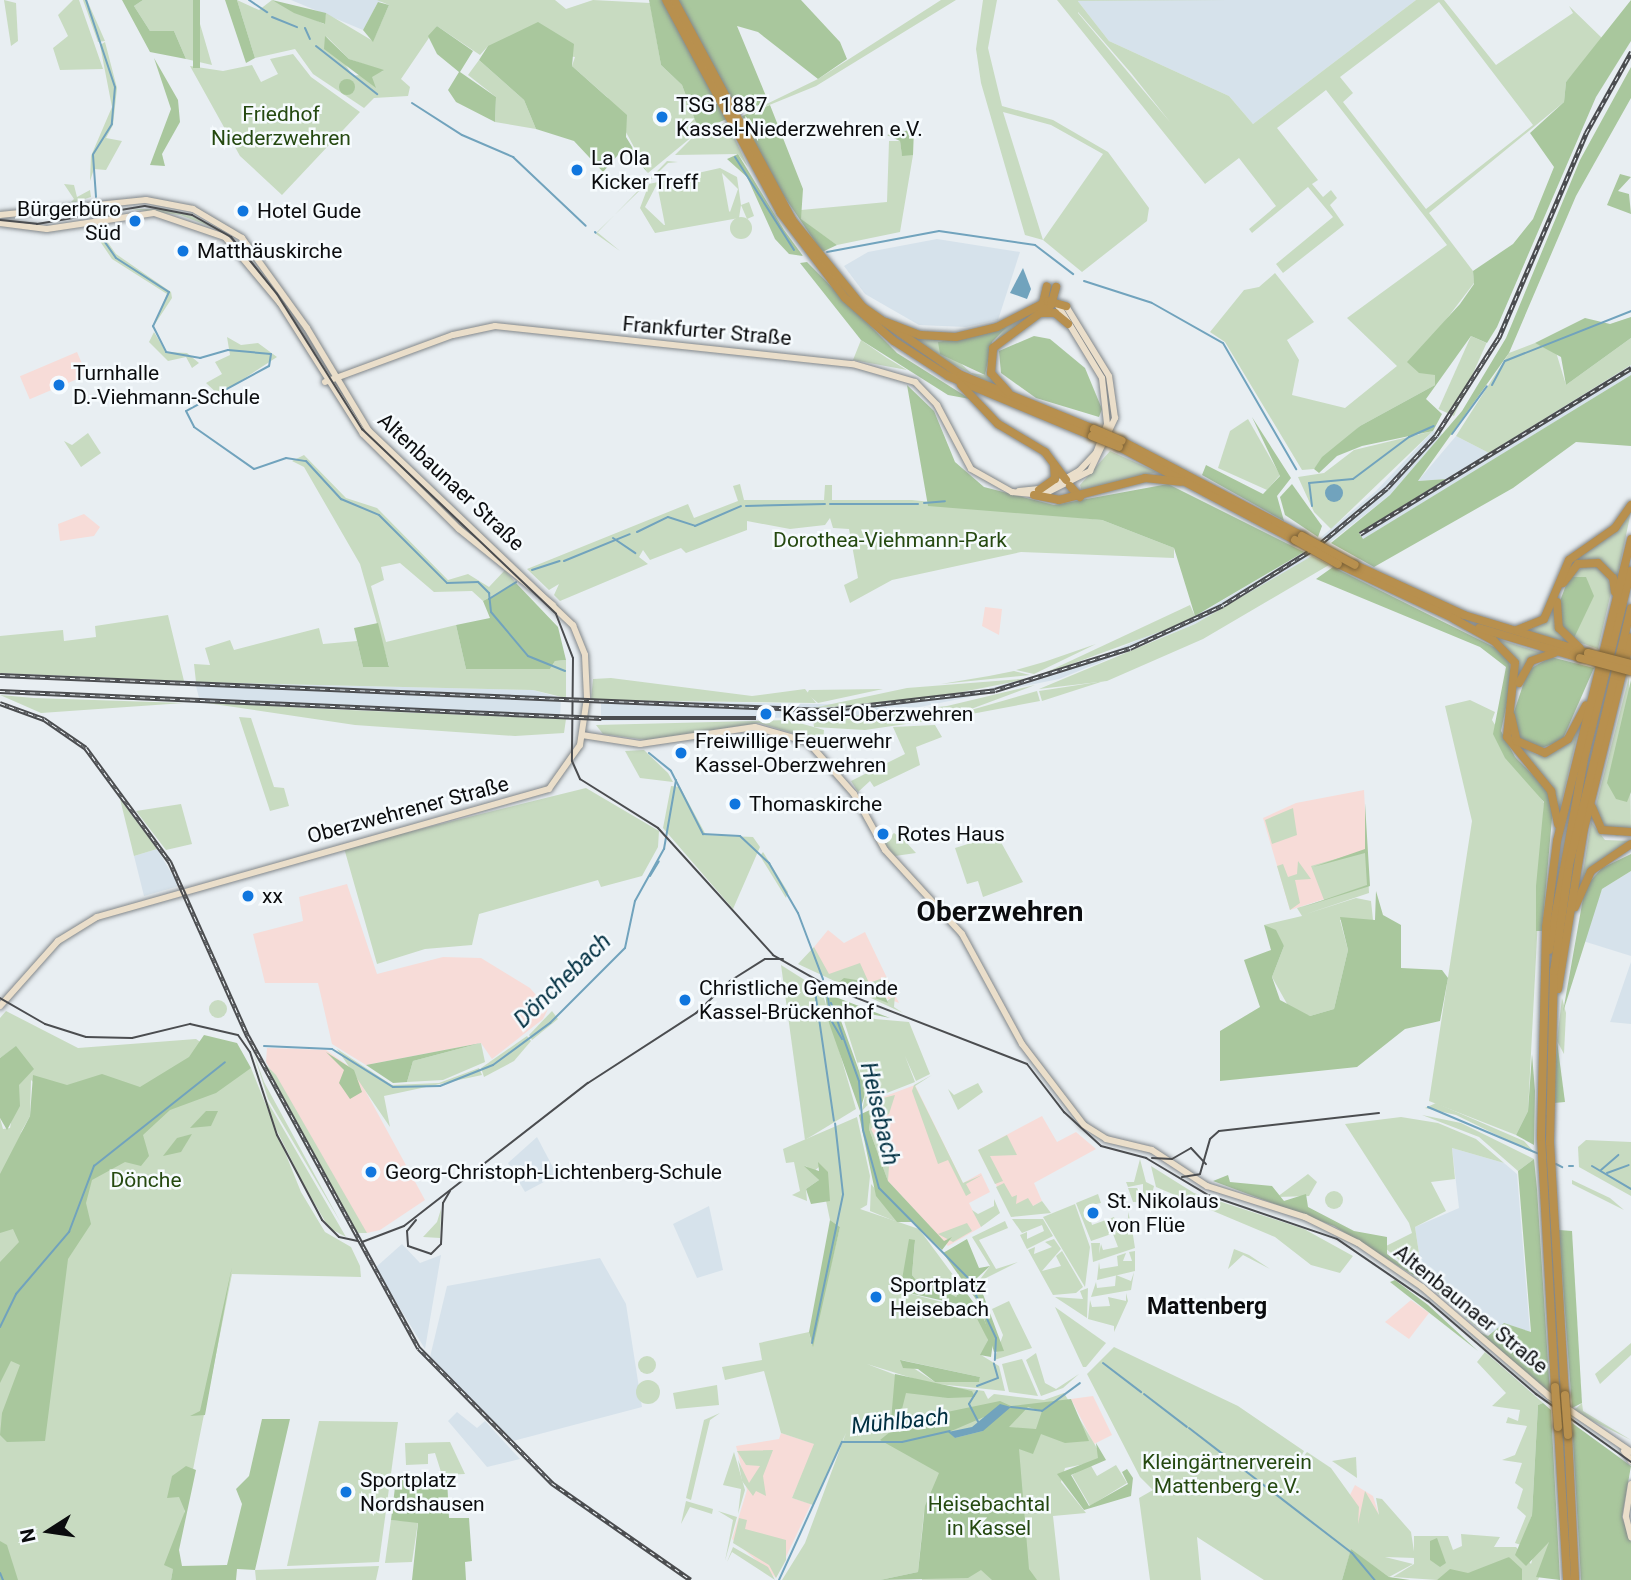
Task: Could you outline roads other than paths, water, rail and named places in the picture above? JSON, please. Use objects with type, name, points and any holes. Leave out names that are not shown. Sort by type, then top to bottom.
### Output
[{"type":"highway","points":[[666,0],[807,247],[824,270],[877,327],[957,380],[1120,444],[1494,641],[1515,663],[1507,737],[1551,791],[1557,841]]},
{"type":"highway","points":[[674,0],[807,247]]},
{"type":"highway","points":[[824,270],[873,316],[940,364],[1093,433]]},
{"type":"highway","points":[[1043,303],[1052,286],[1055,300]]},
{"type":"highway","points":[[873,316],[920,335],[956,337],[991,329],[1043,303],[1055,300],[1066,306]]},
{"type":"highway","points":[[1019,400],[995,380],[990,355],[1000,338],[1055,300]]},
{"type":"highway","points":[[1035,315],[1053,312],[1068,324]]},
{"type":"highway","points":[[957,380],[998,424],[1049,456],[1080,497]]},
{"type":"highway","points":[[1120,444],[1298,538]]},
{"type":"highway","points":[[1037,492],[1056,477],[1049,456]]},
{"type":"highway","points":[[1037,492],[1080,497],[1152,478],[1203,490]]},
{"type":"highway","points":[[1497,626],[1522,631],[1541,624],[1569,560],[1615,528],[1631,505]]},
{"type":"highway","points":[[1567,1580],[1555,1387],[1547,1183],[1544,1006],[1557,841],[1631,539]]},
{"type":"highway","points":[[1583,653],[1556,621],[1567,574],[1585,562],[1604,566],[1613,578],[1613,613]]},
{"type":"highway","points":[[1352,567],[1497,626],[1631,671]]},
{"type":"highway","points":[[1544,1006],[1562,864],[1631,571]]},
{"type":"highway","points":[[1546,1140],[1551,1026],[1569,865],[1631,608]]},
{"type":"highway","points":[[1454,619],[1558,652],[1583,653],[1631,664]]},
{"type":"highway","points":[[1551,1026],[1593,790],[1631,638]]},
{"type":"highway","points":[[1558,652],[1535,658],[1523,674],[1511,725],[1525,748],[1545,752],[1563,743],[1595,682]]},
{"type":"highway","points":[[1593,790],[1594,818],[1602,830],[1631,832]]},
{"type":"highway","points":[[1567,929],[1586,878],[1631,844]]},
{"type":"highway","points":[[1547,1183],[1568,1435],[1576,1580]]},
{"type":"main road","points":[[0,215],[146,200],[193,209],[242,238],[331,366],[353,372]]},
{"type":"main road","points":[[0,223],[47,229],[154,214],[195,223],[234,244],[280,303],[325,382]]},
{"type":"main road","points":[[234,244],[242,238]]},
{"type":"main road","points":[[1055,300],[1100,372],[1109,410],[1096,453],[1068,483]]},
{"type":"main road","points":[[1037,492],[1068,483],[1104,453],[1115,411],[1106,370],[1066,306]]},
{"type":"main road","name":"Frankfurter Straße","points":[[325,382],[495,326],[895,372],[933,399],[971,469],[1007,489],[1037,492]]},
{"type":"main road","name":"Altenbaunaer Straße","points":[[331,366],[377,439],[563,612],[583,648],[585,719],[581,739],[640,744],[755,727],[808,742],[854,794],[885,850],[962,934],[1027,1052],[1084,1125],[1106,1139],[1152,1150],[1207,1186],[1305,1217],[1358,1243],[1631,1452]]},
{"type":"main road","name":"Altenbaunaer Straße","points":[[325,382],[363,434],[459,529],[563,612]]},
{"type":"main road","points":[[585,719],[598,739]]},
{"type":"main road","name":"Oberzwehrener Straße","points":[[0,1006],[82,924],[222,880],[546,790],[581,739]]},
{"type":"main road","points":[[1618,1444],[1631,1461]]},
{"type":"main road","points":[[1631,1484],[1626,1517],[1631,1537]]},
{"type":"main road","points":[[1626,1517],[1631,1506]]},
{"type":"water","points":[[1023,268],[1031,289],[1027,299],[1010,293]]},
{"type":"water","points":[[1334,484],[1340,487],[1343,493],[1340,499],[1334,502],[1328,499],[1325,493],[1328,487]]},
{"type":"water","points":[[1000,1404],[1011,1407],[983,1431],[955,1438],[948,1432],[972,1427]]},
{"type":"waterway","points":[[86,0],[115,87],[112,124],[93,155],[96,197]]},
{"type":"waterway","points":[[249,0],[267,12]]},
{"type":"waterway","points":[[272,17],[297,27]]},
{"type":"waterway","points":[[305,28],[310,39]]},
{"type":"waterway","points":[[316,46],[377,94]]},
{"type":"waterway","points":[[412,103],[462,135],[513,157],[586,226]]},
{"type":"waterway","points":[[735,157],[794,250]]},
{"type":"waterway","points":[[93,225],[116,258],[169,292],[153,326],[166,352],[200,358],[228,350],[271,354],[269,366],[186,411],[194,427],[254,469],[286,458],[306,461],[341,499],[379,515],[447,583],[478,582],[489,593],[491,612],[528,656],[565,671]]},
{"type":"waterway","points":[[827,252],[939,231],[1035,245],[1073,274]]},
{"type":"waterway","points":[[1084,281],[1152,303],[1223,343],[1296,469]]},
{"type":"waterway","points":[[1492,385],[1505,361],[1631,311]]},
{"type":"waterway","points":[[1452,434],[1487,386]]},
{"type":"waterway","points":[[1312,506],[1309,483],[1353,479],[1409,437],[1434,426]]},
{"type":"waterway","points":[[924,503],[945,501]]},
{"type":"waterway","points":[[746,506],[825,504]]},
{"type":"waterway","points":[[830,504],[918,504]]},
{"type":"waterway","points":[[637,532],[668,517],[695,526],[741,506]]},
{"type":"waterway","points":[[564,561],[630,534]]},
{"type":"waterway","points":[[613,538],[635,553]]},
{"type":"waterway","points":[[532,570],[560,561]]},
{"type":"waterway","points":[[489,599],[516,582]]},
{"type":"waterway","name":"Heisebach","points":[[649,753],[671,771],[703,834],[740,836],[769,863],[798,913],[823,979]]},
{"type":"waterway","name":"Dönchebach","points":[[264,1046],[332,1049],[393,1087],[440,1086],[493,1065],[550,1023],[625,948],[635,901],[664,849],[676,780]]},
{"type":"waterway","name":"Dönchebach","points":[[650,876],[659,861]]},
{"type":"waterway","points":[[827,989],[831,1020],[842,1039]]},
{"type":"waterway","points":[[815,991],[834,1121]]},
{"type":"waterway","name":"Heisebach","points":[[831,1003],[859,1081],[863,1130],[879,1188],[968,1278],[996,1338],[995,1360]]},
{"type":"waterway","name":"Dönchebach","points":[[0,1327],[16,1294],[69,1232],[94,1166],[225,1062]]},
{"type":"waterway","points":[[1428,1107],[1539,1154]]},
{"type":"waterway","points":[[812,1343],[843,1194],[835,1123]]},
{"type":"waterway","points":[[1601,1170],[1618,1155]]},
{"type":"waterway","points":[[1556,1164],[1562,1167]]},
{"type":"waterway","points":[[1607,1173],[1629,1165]]},
{"type":"waterway","points":[[1592,1166],[1631,1189]]},
{"type":"waterway","name":"Heisebach","points":[[1103,1363],[1141,1392]]},
{"type":"waterway","name":"Heisebach","points":[[977,1386],[998,1378],[994,1364]]},
{"type":"waterway","name":"Heisebach","points":[[1011,1407],[1042,1411],[1080,1383]]},
{"type":"waterway","name":"Heisebach","points":[[977,1391],[969,1404],[978,1422]]},
{"type":"waterway","name":"Heisebach","points":[[1144,1394],[1187,1427]]},
{"type":"waterway","name":"Heisebach","points":[[1189,1428],[1224,1455]]},
{"type":"waterway","name":"Mühlbach","points":[[779,1580],[842,1442],[902,1442],[950,1431]]},
{"type":"waterway","name":"Heisebach","points":[[1226,1456],[1352,1553],[1375,1580]]},
{"type":"waterway","name":"Dönchebach","points":[[0,1573],[3,1580]]},
{"type":"tram line","points":[[0,220],[37,224],[145,206],[192,215],[231,237],[277,294],[362,429],[556,614],[573,658],[572,761],[580,779],[658,828],[773,955],[831,988],[1027,1064],[1064,1112],[1101,1146],[1146,1158],[1208,1195],[1337,1239],[1428,1301],[1536,1394],[1631,1462]]},
{"type":"tram line","points":[[0,998],[45,1024],[86,1037],[132,1038],[190,1024],[238,1035],[250,1052],[277,1135],[322,1220],[339,1237],[362,1242],[404,1226],[588,1083],[696,1013],[730,981],[765,959],[783,959]]},
{"type":"tram line","points":[[1182,1177],[1200,1174],[1210,1139],[1219,1131],[1379,1113]]},
{"type":"tram line","points":[[1152,1158],[1172,1159],[1191,1148],[1206,1164]]},
{"type":"tram line","points":[[416,1220],[407,1231],[408,1246],[431,1254],[441,1244],[443,1203],[450,1191]]},
{"type":"railway","points":[[0,675],[826,710],[995,690],[1130,648],[1223,605],[1316,547],[1387,488],[1436,435],[1499,337],[1586,133],[1631,52]]},
{"type":"railway","points":[[1360,534],[1631,368]]},
{"type":"railway","points":[[0,691],[601,718],[756,718]]},
{"type":"railway","points":[[0,703],[44,719],[86,748],[170,862],[248,1036],[419,1348],[552,1483],[691,1580]]},
{"type":"place","name":"TSG 1887 Kassel-Niederzwehren e.V.","points":[[662,117]]},
{"type":"place","name":"La Ola Kicker Treff","points":[[577,170]]},
{"type":"place","name":"Hotel Gude","points":[[243,211]]},
{"type":"place","name":"Bürgerbüro Süd","points":[[135,221]]},
{"type":"place","name":"Matthäuskirche","points":[[183,251]]},
{"type":"place","name":"Turnhalle D.-Viehmann-Schule","points":[[59,385]]},
{"type":"place","name":"Kassel-Oberzwehren","points":[[766,714]]},
{"type":"place","name":"Freiwillige Feuerwehr Kassel-Oberzwehren","points":[[681,753]]},
{"type":"place","name":"Thomaskirche","points":[[735,804]]},
{"type":"place","name":"Rotes Haus","points":[[883,834]]},
{"type":"place","name":"xx","points":[[248,896]]},
{"type":"place","name":"Christliche Gemeinde Kassel-Brückenhof","points":[[685,1000]]},
{"type":"place","name":"Georg-Christoph-Lichtenberg-Schule","points":[[371,1172]]},
{"type":"place","name":"St. Nikolaus von Flüe","points":[[1093,1213]]},
{"type":"place","name":"Sportplatz Heisebach","points":[[876,1297]]},
{"type":"place","name":"Sportplatz Nordshausen","points":[[346,1492]]},
{"type":"district","name":"Oberzwehren","points":[[1000,912]]},
{"type":"district","name":"Mattenberg","points":[[1207,1307]]},
{"type":"park label","name":"Friedhof Niederzwehren","points":[[281,126]]},
{"type":"park label","name":"Dorothea-Viehmann-Park","points":[[890,540]]},
{"type":"park label","name":"Dönche","points":[[146,1180]]},
{"type":"park label","name":"Kleingärtnerverein Mattenberg e.V.","points":[[1227,1474]]},
{"type":"park label","name":"Heisebachtal in Kassel","points":[[989,1516]]}]
